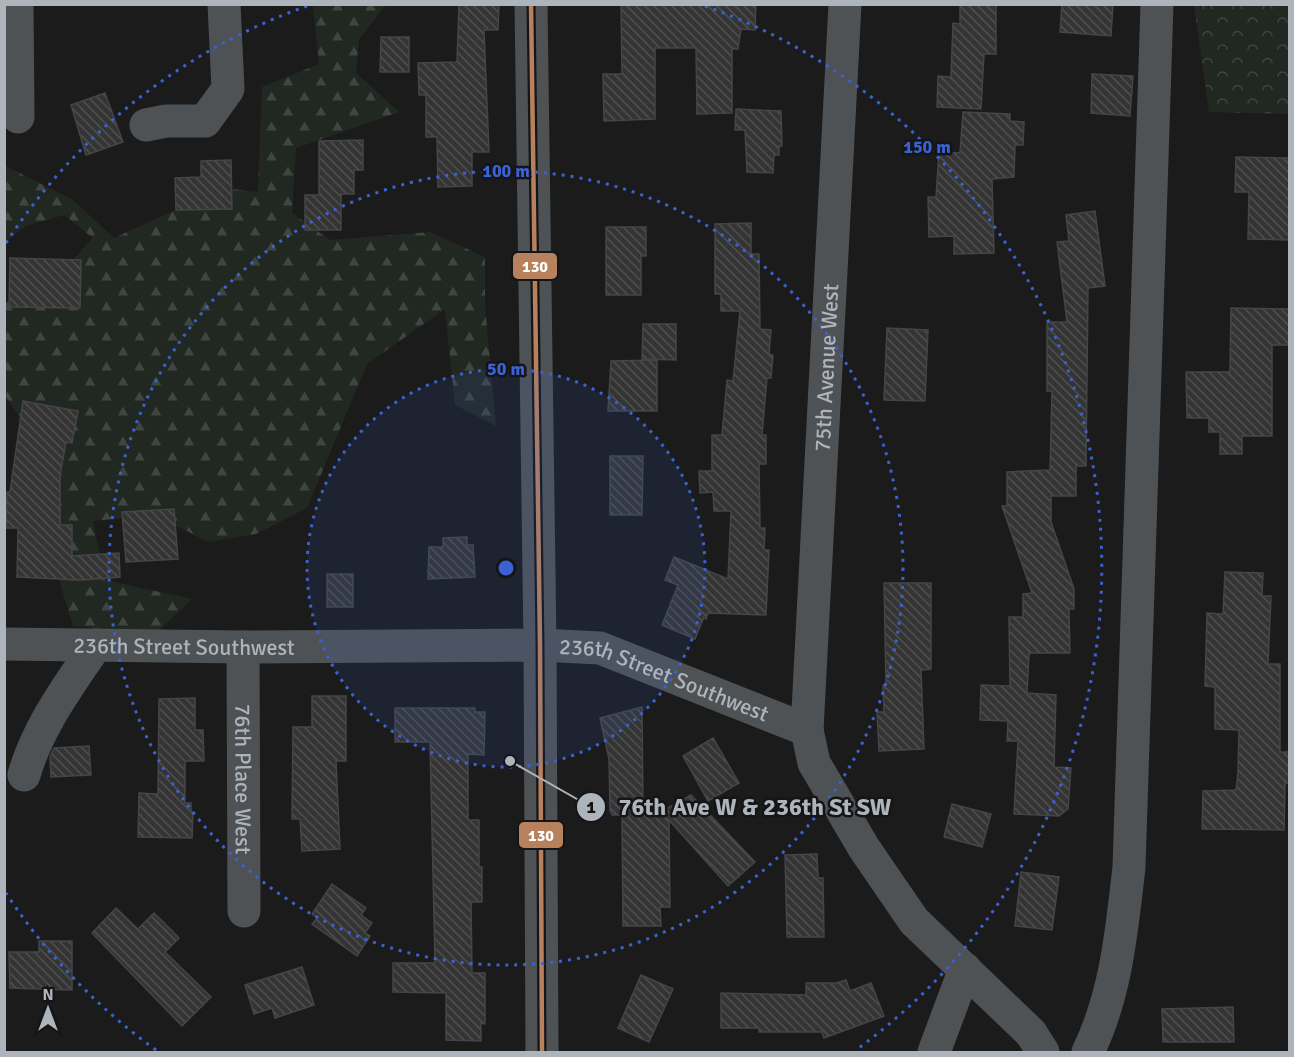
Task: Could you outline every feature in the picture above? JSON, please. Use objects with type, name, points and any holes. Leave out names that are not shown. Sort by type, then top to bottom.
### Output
[{"type":"street","points":[[18,4],[18,117]]},
{"type":"street","points":[[146,124],[166,121],[205,122],[228,89],[224,4]]},
{"type":"street","points":[[531,4],[540,645],[542,1053]]},
{"type":"street","name":"75th Avenue West","points":[[807,730],[845,4]]},
{"type":"street","points":[[1088,1053],[1095,1038],[1113,975],[1129,867],[1157,4]]},
{"type":"street","name":"236th Street Southwest","points":[[4,644],[243,647],[540,645],[600,648],[807,730]]},
{"type":"street","points":[[24,775],[33,745],[48,717],[96,645]]},
{"type":"street","name":"76th Place West","points":[[243,647],[244,911]]},
{"type":"street","points":[[807,730],[814,763],[864,848],[914,921],[1031,1033],[1043,1053]]},
{"type":"street","points":[[934,1053],[965,969]]},
{"type":"green space","points":[[313,5],[386,5],[359,39],[356,73],[399,112],[296,148],[292,213],[330,240],[430,232],[485,257],[485,305],[496,426],[455,405],[445,309],[367,364],[307,508],[256,534],[208,542],[156,515],[93,521],[105,580],[192,599],[155,634],[73,626],[57,573],[36,440],[5,396],[5,302],[36,300],[93,238],[64,215],[25,226],[5,243],[4,165],[73,200],[114,238],[223,188],[258,192],[262,87],[319,64]]},
{"type":"green space","points":[[1194,5],[1289,5],[1289,114],[1209,112]]},
{"type":"building","points":[[459,4],[499,4],[498,30],[484,30],[489,152],[472,152],[472,186],[438,187],[437,137],[426,137],[426,95],[419,95],[418,63],[457,62]]},
{"type":"building","points":[[621,4],[756,4],[755,30],[741,29],[738,49],[732,49],[732,113],[697,114],[696,48],[655,48],[655,119],[604,121],[603,74],[622,74]]},
{"type":"building","points":[[960,4],[996,4],[996,54],[984,54],[981,109],[937,107],[938,76],[951,77],[953,23],[960,24]]},
{"type":"building","points":[[1062,4],[1113,4],[1111,36],[1060,32]]},
{"type":"building","points":[[381,37],[409,37],[409,72],[380,72]]},
{"type":"building","points":[[1092,74],[1133,76],[1130,116],[1091,113]]},
{"type":"building","points":[[105,93],[123,142],[86,155],[71,105]]},
{"type":"building","points":[[736,109],[781,111],[782,146],[779,146],[779,155],[774,155],[773,173],[747,172],[745,130],[735,130]]},
{"type":"building","points":[[963,112],[1010,114],[1010,121],[1024,122],[1023,145],[1015,145],[1014,177],[992,179],[994,253],[954,254],[954,236],[929,237],[928,197],[936,197],[939,152],[960,153]]},
{"type":"building","points":[[363,140],[363,170],[354,170],[354,194],[341,194],[341,230],[305,230],[305,195],[319,195],[319,141]]},
{"type":"building","points":[[1236,157],[1290,158],[1290,240],[1248,239],[1249,192],[1235,192]]},
{"type":"building","points":[[231,160],[232,209],[176,210],[175,178],[201,177],[201,161]]},
{"type":"building","points":[[1095,211],[1105,286],[1088,288],[1086,466],[1076,466],[1076,496],[1051,496],[1051,522],[1074,589],[1074,609],[1069,609],[1070,653],[1029,653],[1027,693],[1056,695],[1054,767],[1071,768],[1068,809],[1059,816],[1014,814],[1018,741],[1007,741],[1008,721],[980,720],[981,685],[1010,686],[1009,617],[1023,617],[1023,594],[1032,593],[1002,506],[1007,506],[1007,472],[1050,470],[1052,391],[1047,391],[1047,322],[1067,322],[1057,242],[1069,241],[1066,215]]},
{"type":"building","points":[[751,223],[751,254],[759,254],[760,329],[771,330],[769,354],[773,355],[771,378],[767,378],[762,435],[766,435],[766,464],[759,464],[760,528],[765,528],[764,550],[769,550],[766,615],[708,613],[695,639],[662,625],[678,585],[665,580],[674,557],[728,579],[731,511],[714,511],[713,492],[700,493],[699,471],[712,471],[712,435],[722,435],[727,380],[733,381],[740,311],[721,311],[721,294],[715,294],[715,224]]},
{"type":"building","points":[[606,227],[646,227],[646,256],[641,256],[641,295],[606,295]]},
{"type":"building","points":[[10,258],[81,260],[80,308],[9,307]]},
{"type":"building","points":[[1231,308],[1290,309],[1290,345],[1272,345],[1272,436],[1242,436],[1242,454],[1220,454],[1220,432],[1209,432],[1209,418],[1187,418],[1186,372],[1230,372]]},
{"type":"building","points":[[643,324],[676,324],[676,360],[642,359]]},
{"type":"building","points":[[887,328],[928,330],[925,401],[884,400]]},
{"type":"building","points":[[657,360],[657,411],[608,411],[611,361]]},
{"type":"building","points":[[23,401],[78,411],[72,443],[66,442],[60,475],[60,525],[72,525],[72,556],[119,553],[120,577],[81,580],[17,577],[18,528],[6,528],[7,492],[10,492]]},
{"type":"building","points":[[610,456],[643,456],[642,515],[610,515]]},
{"type":"building","points":[[174,509],[178,559],[126,562],[122,512]]},
{"type":"building","points":[[467,537],[467,545],[473,545],[475,577],[428,579],[429,547],[443,547],[443,538]]},
{"type":"building","points":[[1225,572],[1263,573],[1262,596],[1271,596],[1268,664],[1280,664],[1280,752],[1290,752],[1290,783],[1285,783],[1284,830],[1202,829],[1203,791],[1236,790],[1238,772],[1239,730],[1215,729],[1215,687],[1205,686],[1207,613],[1223,614]]},
{"type":"building","points":[[327,574],[353,574],[353,607],[327,607]]},
{"type":"building","points":[[884,583],[931,583],[931,669],[921,670],[924,749],[879,751],[877,712],[884,712],[883,685],[886,684]]},
{"type":"building","points":[[312,696],[346,696],[346,761],[336,761],[340,849],[302,851],[300,819],[292,819],[293,727],[312,727]]},
{"type":"building","points":[[195,698],[195,730],[203,730],[204,761],[185,761],[185,803],[191,803],[191,812],[193,812],[192,838],[138,837],[139,793],[158,794],[159,699]]},
{"type":"building","points":[[642,707],[643,808],[668,808],[691,795],[755,862],[728,886],[669,820],[670,907],[660,907],[661,926],[623,926],[622,815],[612,815],[610,810],[609,759],[600,718]]},
{"type":"building","points":[[395,708],[475,708],[475,712],[485,712],[484,755],[468,754],[468,820],[479,820],[479,867],[482,867],[482,902],[471,902],[472,973],[485,973],[485,1024],[481,1023],[481,1041],[446,1040],[446,993],[393,992],[393,963],[435,963],[430,742],[395,742]]},
{"type":"building","points":[[713,738],[739,783],[708,801],[683,756]]},
{"type":"building","points":[[89,746],[91,775],[51,777],[50,757],[54,748]]},
{"type":"building","points":[[952,804],[991,814],[982,847],[944,837]]},
{"type":"building","points":[[817,854],[818,878],[823,878],[824,937],[787,937],[785,855]]},
{"type":"building","points":[[1021,872],[1059,877],[1052,930],[1015,926]]},
{"type":"building","points":[[332,884],[366,908],[361,915],[372,923],[365,933],[370,936],[357,956],[312,924],[317,918],[312,914]]},
{"type":"building","points":[[116,908],[138,929],[154,913],[179,938],[165,952],[211,997],[182,1026],[92,933]]},
{"type":"building","points":[[39,941],[72,941],[72,990],[10,988],[9,952],[39,952]]},
{"type":"building","points":[[302,967],[314,1005],[275,1018],[272,1008],[254,1014],[245,985]]},
{"type":"building","points":[[641,975],[673,989],[649,1042],[618,1028]]},
{"type":"building","points":[[846,980],[850,991],[871,983],[884,1016],[824,1038],[822,1032],[759,1032],[759,1028],[721,1028],[721,993],[806,995],[806,983],[836,983]]},
{"type":"building","points":[[1233,1007],[1234,1042],[1163,1042],[1162,1009]]},
{"type":"transit line","name":"130","points":[[531,4],[540,645],[542,1052]]},
{"type":"place","name":"76th Ave W & 236th St SW","points":[[510,761]]}]
